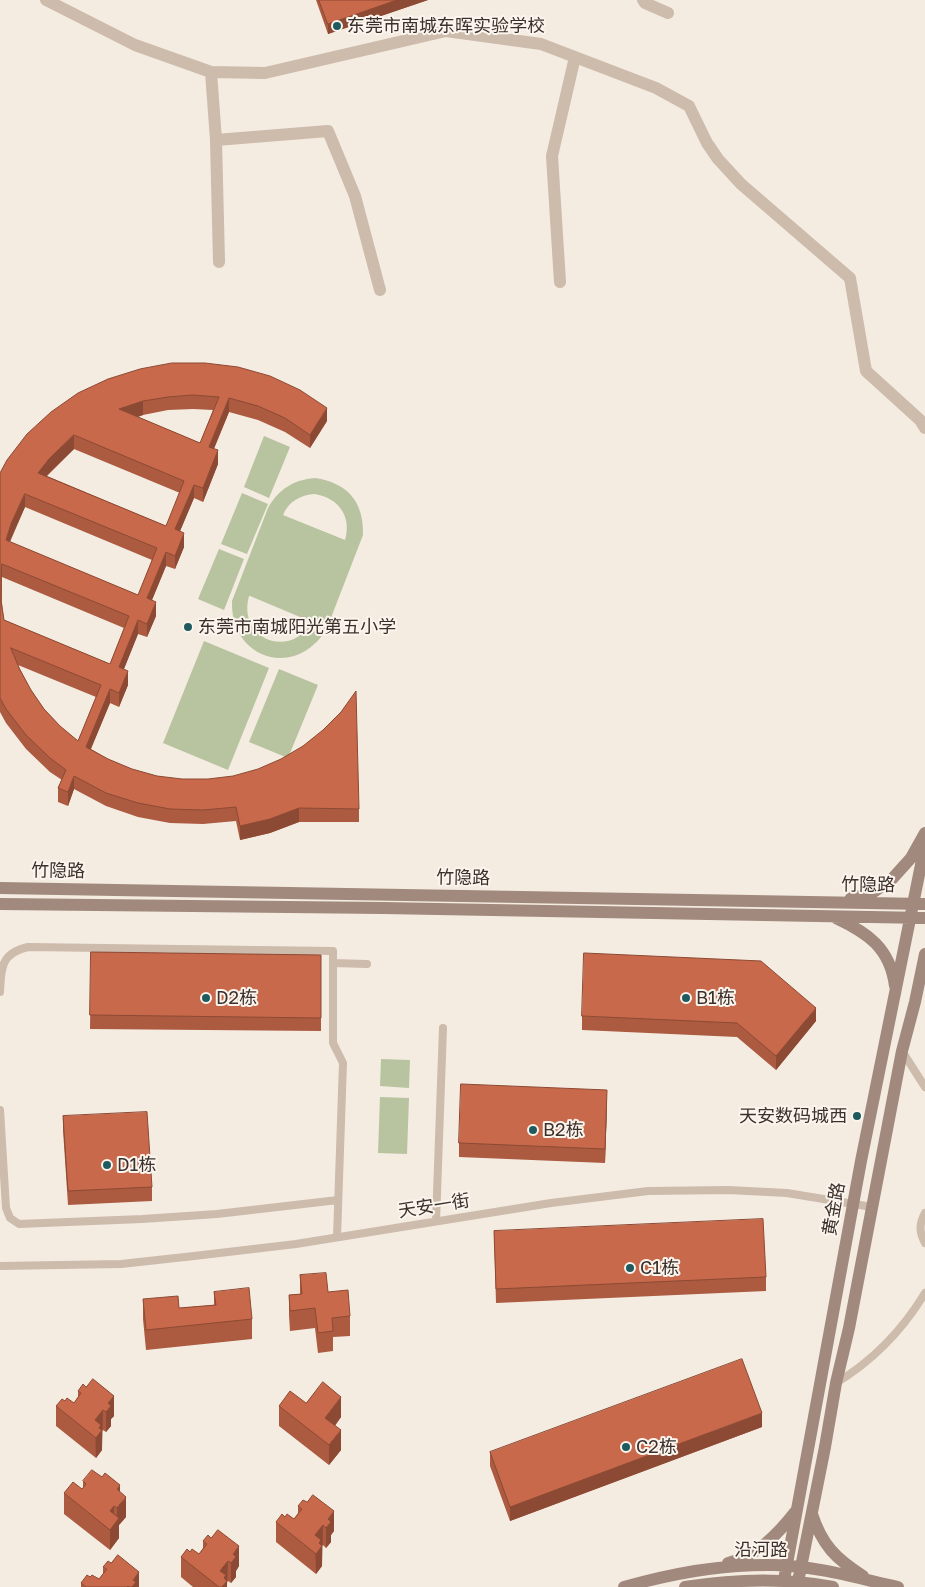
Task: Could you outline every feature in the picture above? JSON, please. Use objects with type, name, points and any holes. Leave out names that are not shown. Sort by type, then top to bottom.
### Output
[{"type":"street","points":[[46,0],[134,45],[211,72],[265,73],[446,31],[541,44],[656,88],[689,106],[707,143],[718,159],[741,184],[850,278],[866,371],[920,420],[925,428]]},
{"type":"street","points":[[643,0],[645,3],[668,13]]},
{"type":"street","points":[[560,282],[552,156],[575,57]]},
{"type":"street","points":[[211,72],[216,140],[219,262]]},
{"type":"street","points":[[216,140],[328,131],[355,196],[380,290]]},
{"type":"street","points":[[836,902],[872,892],[892,879],[911,858],[925,833]]},
{"type":"street","name":"黄金路","points":[[784,1580],[853,1203],[911,917],[920,904],[925,845]]},
{"type":"street","name":"竹隐路","points":[[0,888],[920,904]]},
{"type":"street","name":"竹隐路","points":[[0,904],[393,908],[925,918]]},
{"type":"street","points":[[831,916],[858,928],[878,944],[894,973],[896,993]]},
{"type":"street","name":"黄金路","points":[[798,1582],[902,1051],[925,954]]},
{"type":"street","points":[[915,1002],[925,983]]},
{"type":"street","points":[[706,1569],[738,1561],[763,1546],[781,1530],[798,1509]]},
{"type":"street","points":[[812,1513],[817,1530],[828,1547],[843,1563],[872,1581]]},
{"type":"street","name":"沿河路","points":[[624,1587],[670,1575],[706,1569],[746,1566],[787,1566],[820,1570],[898,1587]]},
{"type":"street","name":"沿河路","points":[[685,1587],[743,1580],[784,1580],[833,1587]]},
{"type":"lane","points":[[0,992],[0,973],[3,963],[9,955],[18,949],[28,946],[333,951],[333,1043],[343,1063],[337,1237]]},
{"type":"lane","points":[[333,963],[367,964]]},
{"type":"lane","points":[[436,1221],[443,1028]]},
{"type":"lane","points":[[902,1051],[925,1087]]},
{"type":"lane","points":[[0,1110],[6,1208],[10,1218],[19,1224],[227,1213],[338,1200]]},
{"type":"lane","name":"天安一街","points":[[0,1266],[120,1264],[204,1255],[337,1237],[550,1203],[648,1191],[728,1190],[787,1193],[872,1207]]},
{"type":"lane","points":[[925,1213],[920,1227],[925,1243]]},
{"type":"lane","points":[[836,1383],[854,1372],[887,1344],[902,1328],[925,1293]]},
{"type":"green space","points":[[264,436],[290,447],[269,498],[244,487]]},
{"type":"green space","points":[[315,478],[337,484],[352,496],[361,513],[363,535],[327,628],[314,644],[299,654],[283,658],[268,656],[253,649],[242,637],[234,621],[232,601],[272,501],[293,483]],"holes":[[[315,494],[331,500],[342,510],[347,524],[345,540],[283,515],[292,502]],[[250,596],[312,622],[302,634],[291,640],[279,642],[268,639],[258,633],[251,624],[247,611]]]},
{"type":"green space","points":[[242,493],[268,504],[247,554],[221,544]]},
{"type":"green space","points":[[219,549],[244,559],[224,610],[198,599]]},
{"type":"green space","points":[[204,641],[269,668],[228,770],[163,743]]},
{"type":"green space","points":[[279,669],[318,685],[288,758],[249,742]]},
{"type":"green space","points":[[381,1059],[410,1060],[409,1088],[380,1086]]},
{"type":"green space","points":[[380,1097],[409,1098],[407,1154],[378,1153]]},
{"type":"building","points":[[319,0],[397,0],[328,24]]},
{"type":"building","points":[[172,363],[205,363],[238,367],[270,376],[300,390],[327,408],[310,435],[285,418],[258,406],[229,398],[209,447],[218,450],[203,488],[194,485],[175,529],[184,533],[175,556],[166,552],[147,598],[156,602],[147,624],[138,620],[119,667],[128,671],[119,693],[110,689],[86,747],[132,769],[157,776],[182,779],[208,779],[233,776],[258,769],[281,759],[303,746],[341,712],[356,691],[359,809],[299,808],[270,819],[240,826],[236,807],[203,810],[170,809],[138,803],[106,793],[74,776],[68,792],[58,788],[66,770],[50,758],[26,735],[0,698],[0,473],[7,460],[27,434],[51,412],[78,393],[108,379],[140,369]],"holes":[[[193,395],[219,397],[200,443],[119,409],[143,401]],[[74,435],[184,481],[166,526],[38,473],[49,459]],[[25,494],[157,548],[138,595],[6,540]],[[2,564],[129,616],[110,664],[4,620],[1,601]],[[11,648],[101,685],[78,741],[44,709],[31,690]]]},
{"type":"building","name":"D2栋","points":[[91,952],[321,955],[321,1018],[90,1015]]},
{"type":"building","name":"B1栋","points":[[584,953],[761,961],[816,1008],[776,1056],[737,1023],[582,1016]]},
{"type":"building","name":"B2栋","points":[[461,1084],[607,1090],[605,1149],[459,1143]]},
{"type":"building","name":"D1栋","points":[[147,1112],[152,1187],[68,1191],[63,1116]]},
{"type":"building","name":"C1栋","points":[[763,1219],[766,1277],[496,1289],[494,1231]]},
{"type":"building","points":[[326,1273],[328,1292],[348,1290],[350,1316],[332,1318],[333,1331],[318,1333],[315,1308],[290,1311],[289,1295],[302,1294],[300,1275]]},
{"type":"building","points":[[249,1288],[252,1319],[146,1330],[143,1299],[178,1296],[179,1308],[216,1305],[214,1292]]},
{"type":"building","name":"C2栋","points":[[742,1359],[762,1413],[510,1507],[490,1452]]},
{"type":"building","points":[[93,1379],[114,1396],[108,1403],[111,1406],[106,1412],[103,1410],[95,1420],[101,1425],[99,1428],[102,1430],[96,1438],[56,1406],[62,1399],[65,1401],[67,1398],[74,1403],[81,1393],[78,1391],[83,1384],[86,1387]]},
{"type":"building","points":[[323,1382],[341,1397],[325,1418],[341,1430],[329,1445],[279,1406],[290,1391],[306,1403]]},
{"type":"building","points":[[92,1470],[102,1477],[105,1473],[120,1485],[117,1489],[126,1497],[117,1508],[114,1506],[110,1511],[119,1518],[110,1530],[64,1493],[73,1482],[82,1489],[86,1484],[83,1481]]},
{"type":"building","points":[[313,1495],[334,1511],[328,1519],[331,1522],[326,1528],[323,1525],[315,1535],[321,1540],[319,1543],[322,1546],[316,1554],[276,1522],[282,1514],[285,1517],[287,1514],[294,1519],[302,1509],[298,1506],[303,1500],[307,1502]]},
{"type":"building","points":[[218,1530],[239,1546],[233,1554],[236,1557],[231,1563],[228,1561],[220,1571],[226,1575],[224,1578],[227,1581],[222,1587],[219,1587],[181,1557],[187,1549],[190,1552],[192,1549],[199,1554],[207,1544],[203,1541],[208,1535],[211,1538]]},
{"type":"building","points":[[118,1555],[139,1572],[133,1580],[136,1582],[132,1587],[86,1587],[81,1583],[87,1575],[90,1577],[92,1575],[99,1579],[107,1569],[103,1567],[108,1561],[111,1563]]},
{"type":"place","name":"东莞市南城东晖实验学校","points":[[337,26]]},
{"type":"place","name":"东莞市南城阳光第五小学","points":[[188,627]]},
{"type":"place","name":"D2栋","points":[[206,998]]},
{"type":"place","name":"B1栋","points":[[686,998]]},
{"type":"place","name":"天安数码城西","points":[[857,1116]]},
{"type":"place","name":"B2栋","points":[[533,1130]]},
{"type":"place","name":"D1栋","points":[[107,1165]]},
{"type":"place","name":"C1栋","points":[[630,1268]]},
{"type":"place","name":"C2栋","points":[[626,1447]]}]
